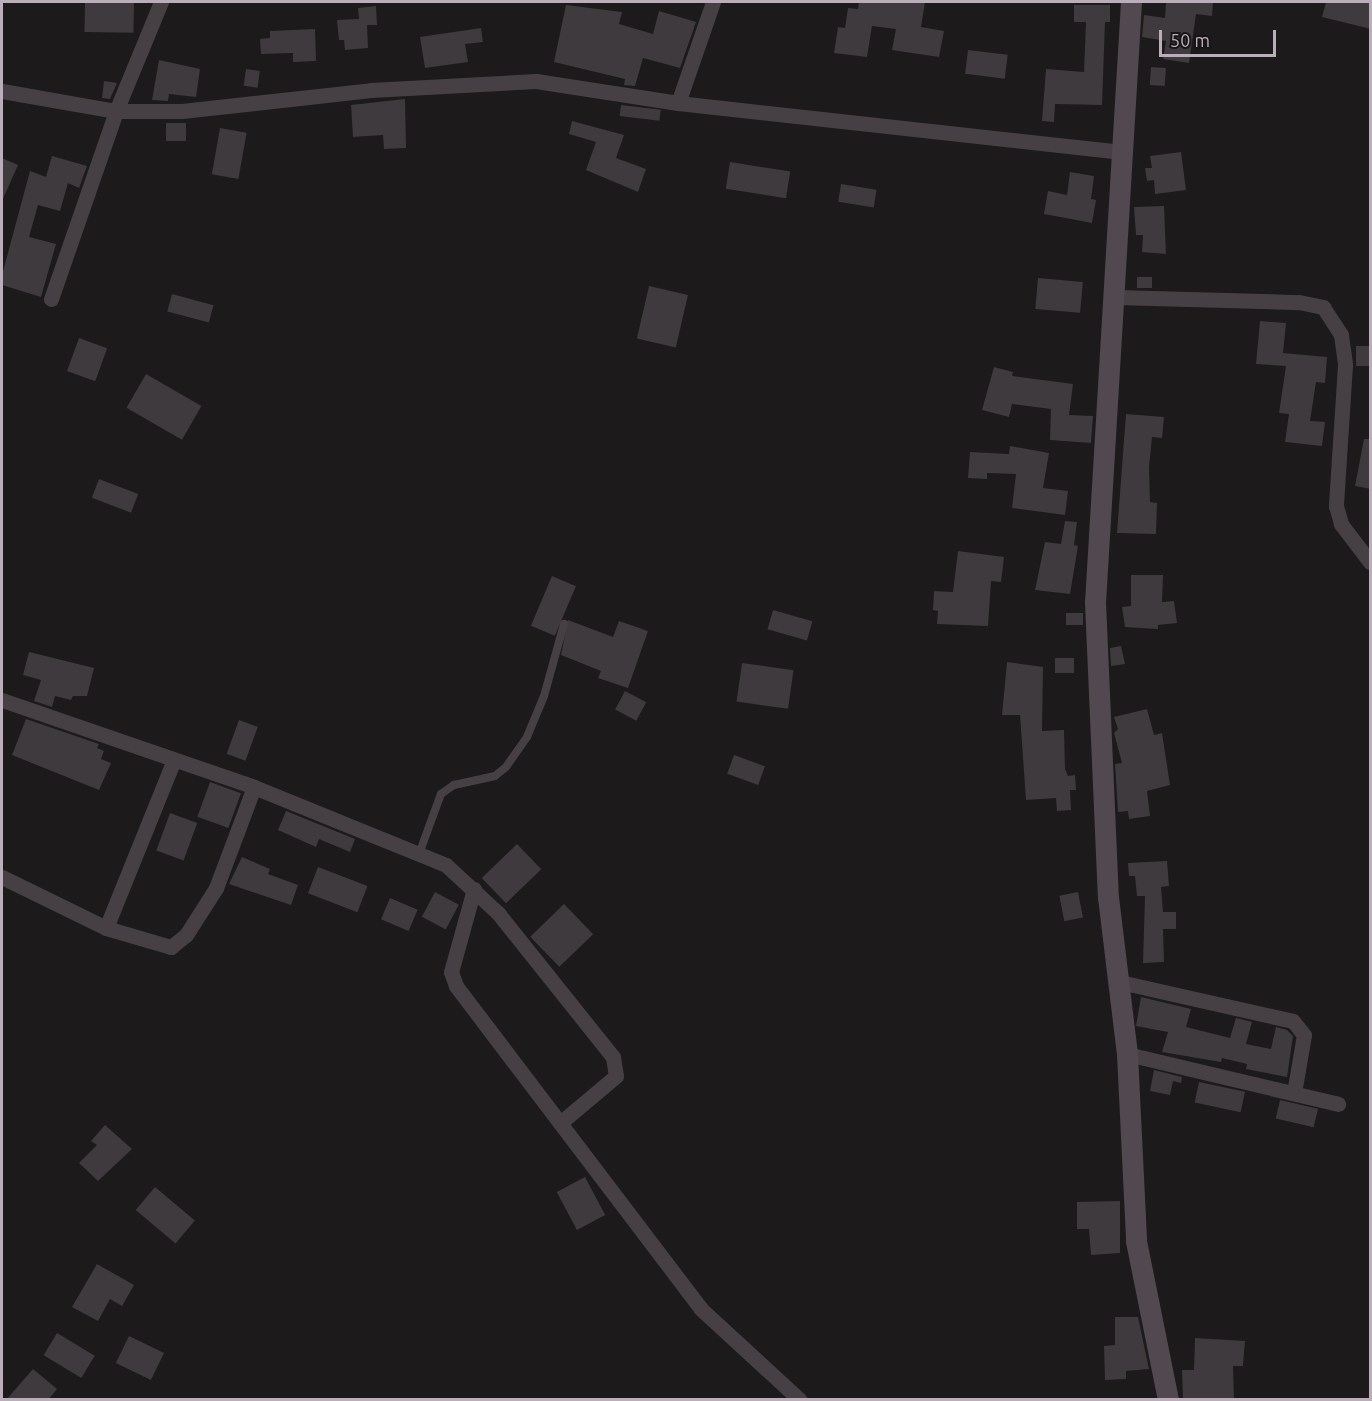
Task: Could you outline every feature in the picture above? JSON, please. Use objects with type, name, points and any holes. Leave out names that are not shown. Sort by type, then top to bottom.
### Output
[{"type":"street","points":[[51,299],[116,111],[161,2]]},
{"type":"street","points":[[678,103],[714,2]]},
{"type":"street","points":[[1131,2],[1124,152],[1095,602],[1108,897],[1127,1054],[1136,1242],[1168,1400]]},
{"type":"street","points":[[2,92],[116,111],[182,111],[371,90],[515,80],[678,103],[1124,152]]},
{"type":"street","points":[[1115,297],[1299,302],[1323,308],[1341,335],[1345,365],[1336,506],[1341,524],[1371,562]]},
{"type":"street","points":[[2,700],[254,787],[446,865],[498,913],[613,1057],[616,1076],[560,1123]]},
{"type":"street","points":[[106,928],[174,760]]},
{"type":"street","points":[[3,880],[106,928],[166,947],[181,941],[216,888],[254,787]]},
{"type":"street","points":[[474,889],[451,972],[456,986],[702,1309],[800,1400]]},
{"type":"street","points":[[1120,982],[1293,1021],[1304,1035],[1294,1093]]},
{"type":"street","points":[[1127,1054],[1338,1104]]},
{"type":"lane","points":[[418,854],[441,794],[454,785],[495,776],[506,767],[527,737],[544,696],[564,624]]},
{"type":"building","points":[[85,2],[134,3],[133,33],[84,32]]},
{"type":"building","points":[[859,2],[925,2],[921,27],[944,31],[939,57],[892,50],[896,29],[872,26],[867,57],[834,53],[838,27],[845,28],[848,8],[858,9]]},
{"type":"building","points":[[1166,2],[1213,2],[1212,16],[1196,14],[1189,63],[1163,59],[1166,41],[1142,37],[1144,15],[1165,18]]},
{"type":"building","points":[[1326,2],[1371,2],[1371,29],[1322,17]]},
{"type":"building","points":[[566,5],[622,12],[619,24],[653,34],[659,11],[696,22],[680,68],[643,58],[635,86],[624,85],[625,79],[554,62]]},
{"type":"building","points":[[1074,5],[1110,5],[1110,22],[1105,22],[1102,105],[1055,104],[1054,122],[1042,121],[1046,69],[1084,72],[1086,22],[1074,22]]},
{"type":"building","points":[[376,6],[377,25],[367,25],[368,48],[345,50],[344,40],[339,40],[337,20],[359,19],[358,8]]},
{"type":"building","points":[[481,28],[483,42],[465,44],[468,62],[425,68],[420,37]]},
{"type":"building","points":[[315,29],[316,61],[293,62],[293,53],[261,54],[260,39],[270,38],[270,31]]},
{"type":"building","points":[[968,50],[1008,55],[1005,79],[965,74]]},
{"type":"building","points":[[159,60],[200,69],[196,97],[169,94],[168,101],[152,100]]},
{"type":"building","points":[[1151,67],[1166,68],[1165,86],[1150,85]]},
{"type":"building","points":[[246,69],[260,71],[257,88],[244,86]]},
{"type":"building","points":[[104,81],[117,83],[110,99],[102,98]]},
{"type":"building","points":[[405,99],[406,148],[384,149],[383,135],[353,137],[351,105]]},
{"type":"building","points":[[621,105],[661,110],[659,121],[620,116]]},
{"type":"building","points":[[572,121],[624,135],[616,158],[646,169],[638,192],[586,170],[596,142],[569,134]]},
{"type":"building","points":[[166,123],[186,123],[186,141],[166,141]]},
{"type":"building","points":[[220,128],[247,133],[238,179],[212,174]]},
{"type":"building","points":[[1181,152],[1186,190],[1155,194],[1154,180],[1147,181],[1145,168],[1152,168],[1150,156]]},
{"type":"building","points":[[52,156],[87,166],[79,188],[68,183],[60,211],[38,205],[29,237],[56,244],[41,297],[2,285],[2,275],[30,171],[46,177]]},
{"type":"building","points":[[2,158],[18,165],[2,201]]},
{"type":"building","points":[[730,162],[790,172],[786,198],[726,189]]},
{"type":"building","points":[[1070,172],[1094,176],[1091,199],[1096,200],[1092,223],[1044,214],[1048,191],[1067,195]]},
{"type":"building","points":[[841,184],[877,190],[874,207],[838,202]]},
{"type":"building","points":[[1164,206],[1166,254],[1142,252],[1143,235],[1136,235],[1134,207]]},
{"type":"building","points":[[1137,277],[1152,277],[1152,288],[1137,288]]},
{"type":"building","points":[[1038,278],[1083,282],[1080,313],[1035,309]]},
{"type":"building","points":[[649,286],[688,295],[676,348],[637,339]]},
{"type":"building","points":[[172,294],[214,305],[209,323],[167,311]]},
{"type":"building","points":[[1260,321],[1286,323],[1283,353],[1327,357],[1325,383],[1316,382],[1310,421],[1325,422],[1322,446],[1285,442],[1289,414],[1279,413],[1286,366],[1256,364]]},
{"type":"building","points":[[79,338],[107,348],[95,381],[67,371]]},
{"type":"building","points":[[1356,346],[1370,346],[1370,366],[1356,366]]},
{"type":"building","points":[[994,367],[1013,372],[1012,376],[1073,384],[1069,415],[1093,416],[1091,443],[1050,440],[1051,409],[1012,404],[1009,417],[982,410]]},
{"type":"building","points":[[146,374],[201,406],[182,440],[127,408]]},
{"type":"building","points":[[1126,414],[1164,417],[1162,438],[1152,437],[1149,467],[1150,502],[1157,503],[1156,534],[1117,533]]},
{"type":"building","points":[[1364,439],[1371,439],[1371,489],[1355,486]]},
{"type":"building","points":[[1010,446],[1049,453],[1043,488],[1068,491],[1065,515],[1012,508],[1016,474],[987,473],[987,479],[968,478],[970,452],[1009,454]]},
{"type":"building","points":[[99,479],[138,494],[131,513],[92,498]]},
{"type":"building","points":[[1065,521],[1077,522],[1074,545],[1078,546],[1070,594],[1035,590],[1045,542],[1061,544]]},
{"type":"building","points":[[958,551],[1004,557],[1001,582],[991,581],[988,626],[937,624],[938,611],[933,610],[934,591],[953,592]]},
{"type":"building","points":[[1131,575],[1163,575],[1162,602],[1174,601],[1177,623],[1158,625],[1158,629],[1125,627],[1122,607],[1131,606]]},
{"type":"building","points":[[552,576],[576,586],[555,636],[531,626]]},
{"type":"building","points":[[773,610],[812,621],[807,641],[767,629]]},
{"type":"building","points":[[1066,613],[1083,613],[1083,625],[1066,625]]},
{"type":"building","points":[[568,620],[613,637],[619,621],[648,631],[628,688],[598,678],[601,671],[561,655]]},
{"type":"building","points":[[1121,646],[1125,664],[1111,666],[1110,648]]},
{"type":"building","points":[[29,652],[94,668],[87,696],[73,696],[71,700],[55,696],[52,707],[34,701],[41,680],[23,675]]},
{"type":"building","points":[[1055,658],[1074,658],[1074,673],[1055,673]]},
{"type":"building","points":[[1007,662],[1043,667],[1042,731],[1064,730],[1065,769],[1068,776],[1075,775],[1076,790],[1070,790],[1071,810],[1057,811],[1056,798],[1026,800],[1020,715],[1002,715]]},
{"type":"building","points":[[742,663],[793,670],[788,709],[737,702]]},
{"type":"building","points":[[625,691],[646,702],[636,721],[615,710]]},
{"type":"building","points":[[1147,709],[1154,735],[1162,733],[1170,785],[1147,791],[1150,816],[1129,819],[1128,811],[1118,812],[1115,764],[1122,763],[1114,733],[1118,729],[1114,717]]},
{"type":"building","points":[[26,719],[99,744],[97,748],[104,751],[101,759],[111,763],[99,790],[12,755]]},
{"type":"building","points":[[239,720],[258,727],[245,761],[227,754]]},
{"type":"building","points":[[734,755],[765,766],[758,785],[727,774]]},
{"type":"building","points":[[210,782],[241,793],[228,828],[197,817]]},
{"type":"building","points":[[286,811],[355,839],[350,852],[319,839],[316,847],[278,830]]},
{"type":"building","points":[[170,813],[197,823],[184,861],[156,851]]},
{"type":"building","points":[[517,844],[541,869],[506,903],[482,878]]},
{"type":"building","points":[[242,857],[270,869],[268,874],[298,885],[291,905],[229,884]]},
{"type":"building","points":[[1167,861],[1169,886],[1161,887],[1163,912],[1176,912],[1176,929],[1163,929],[1164,962],[1143,963],[1145,896],[1137,896],[1135,876],[1129,876],[1128,863]]},
{"type":"building","points":[[318,867],[367,886],[357,912],[308,893]]},
{"type":"building","points":[[435,892],[459,905],[446,929],[422,917]]},
{"type":"building","points":[[1078,892],[1083,918],[1064,921],[1059,896]]},
{"type":"building","points":[[390,898],[418,910],[409,931],[381,919]]},
{"type":"building","points":[[564,904],[593,934],[559,967],[530,937]]},
{"type":"building","points":[[1141,997],[1191,1009],[1186,1027],[1230,1038],[1236,1018],[1252,1022],[1246,1044],[1271,1049],[1276,1027],[1287,1030],[1293,1036],[1287,1077],[1246,1069],[1247,1064],[1222,1058],[1221,1062],[1162,1052],[1168,1032],[1136,1026]]},
{"type":"building","points":[[1154,1070],[1182,1077],[1181,1083],[1173,1081],[1170,1095],[1150,1091]]},
{"type":"building","points":[[1199,1082],[1245,1092],[1241,1112],[1195,1103]]},
{"type":"building","points":[[1280,1100],[1318,1109],[1314,1127],[1276,1119]]},
{"type":"building","points":[[105,1125],[132,1149],[98,1181],[79,1163],[97,1145],[91,1141]]},
{"type":"building","points":[[585,1177],[605,1215],[577,1230],[557,1192]]},
{"type":"building","points":[[155,1187],[195,1220],[176,1243],[136,1210]]},
{"type":"building","points":[[1120,1201],[1120,1253],[1091,1255],[1089,1229],[1077,1229],[1077,1202]]},
{"type":"building","points":[[97,1264],[134,1285],[122,1306],[110,1299],[98,1321],[72,1307]]},
{"type":"building","points":[[1115,1317],[1138,1317],[1149,1369],[1126,1371],[1126,1379],[1105,1380],[1104,1346],[1115,1345]]},
{"type":"building","points":[[57,1333],[95,1356],[81,1378],[44,1355]]},
{"type":"building","points":[[129,1336],[164,1353],[151,1380],[116,1363]]},
{"type":"building","points":[[1195,1338],[1245,1341],[1243,1366],[1233,1366],[1234,1400],[1183,1400],[1182,1370],[1194,1370]]},
{"type":"building","points":[[33,1369],[57,1389],[48,1400],[6,1400]]}]
